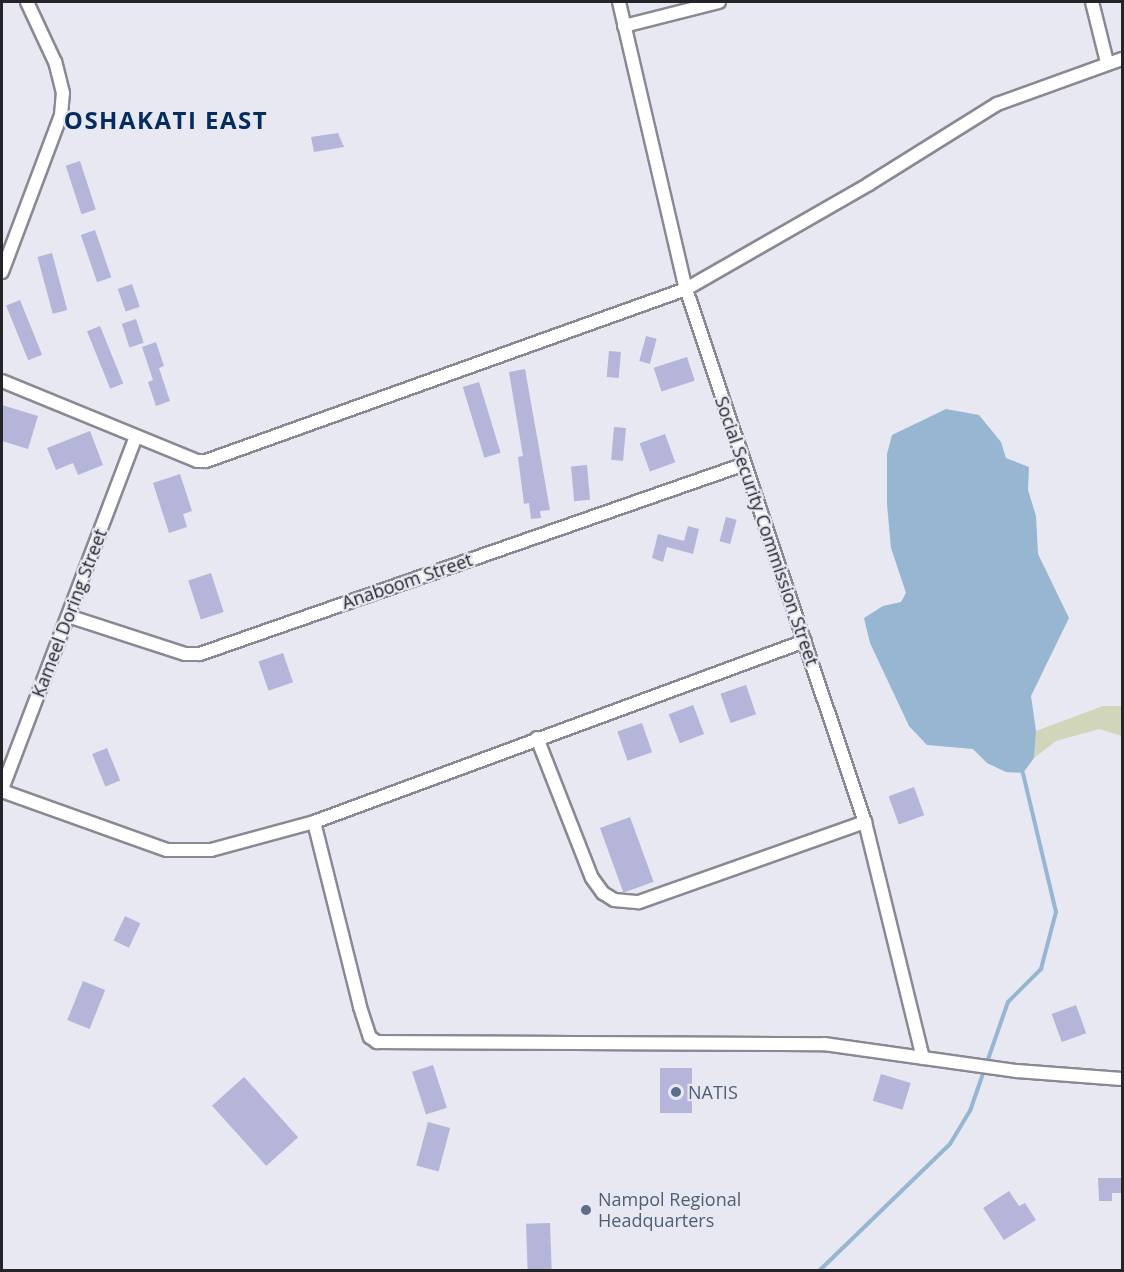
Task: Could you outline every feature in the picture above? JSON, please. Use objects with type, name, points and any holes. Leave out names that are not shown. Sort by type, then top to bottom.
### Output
[{"type":"street","points":[[2,272],[61,115],[63,93],[55,62],[27,2]]},
{"type":"street","name":"Social Security Commission Street","points":[[619,2],[686,289],[866,822],[923,1058]]},
{"type":"street","points":[[624,26],[719,2]]},
{"type":"street","points":[[1092,2],[1107,62]]},
{"type":"street","points":[[2,381],[136,437],[206,461],[686,289],[869,184],[997,104],[1107,62],[1122,59]]},
{"type":"street","name":"Kameel Doring Street","points":[[2,790],[136,437]]},
{"type":"street","name":"Anaboom Street","points":[[68,616],[185,654],[200,654],[745,464]]},
{"type":"street","points":[[2,790],[179,852],[211,850],[314,822],[805,641]]},
{"type":"street","points":[[537,738],[592,878],[603,893],[626,903],[639,902],[866,822]]},
{"type":"street","points":[[314,822],[360,1007],[370,1037],[377,1042],[824,1044],[1017,1071],[1122,1078]]},
{"type":"green space","points":[[1103,706],[1122,706],[1122,736],[1099,729],[1056,741],[1034,758],[1036,731]]},
{"type":"water","points":[[946,409],[979,415],[1001,442],[1006,458],[1029,467],[1028,490],[1036,516],[1038,554],[1069,618],[1031,696],[1036,731],[1034,758],[1023,773],[1006,772],[987,763],[973,749],[927,745],[909,726],[870,643],[864,618],[883,606],[901,602],[906,593],[891,548],[887,504],[887,454],[892,435]]},
{"type":"building","points":[[338,133],[344,147],[314,152],[311,137]]},
{"type":"building","points":[[80,161],[96,210],[81,214],[66,166]]},
{"type":"building","points":[[95,230],[111,277],[97,282],[81,235]]},
{"type":"building","points":[[52,253],[67,310],[53,314],[38,257]]},
{"type":"building","points":[[132,284],[140,307],[126,312],[118,289]]},
{"type":"building","points":[[20,300],[42,355],[28,360],[6,306]]},
{"type":"building","points":[[136,319],[144,343],[129,347],[122,324]]},
{"type":"building","points":[[100,326],[123,383],[110,389],[87,331]]},
{"type":"building","points":[[646,336],[657,339],[650,364],[639,361]]},
{"type":"building","points":[[156,342],[164,366],[159,368],[170,401],[156,406],[148,382],[153,380],[142,347]]},
{"type":"building","points":[[609,351],[621,352],[619,378],[607,377]]},
{"type":"building","points":[[687,357],[695,381],[661,392],[654,368]]},
{"type":"building","points":[[525,369],[550,510],[540,511],[541,518],[531,519],[529,503],[524,504],[518,457],[523,456],[509,372]]},
{"type":"building","points":[[479,382],[501,453],[484,458],[463,387]]},
{"type":"building","points":[[2,405],[38,416],[28,449],[2,441]]},
{"type":"building","points":[[614,427],[626,428],[623,461],[611,460]]},
{"type":"building","points":[[90,431],[103,465],[78,475],[73,463],[56,470],[47,448]]},
{"type":"building","points":[[665,434],[675,462],[650,471],[640,443]]},
{"type":"building","points":[[587,465],[590,500],[574,501],[571,466]]},
{"type":"building","points":[[180,474],[192,511],[183,514],[187,527],[169,533],[153,483]]},
{"type":"building","points":[[726,517],[737,520],[730,544],[720,541]]},
{"type":"building","points":[[688,526],[699,529],[693,554],[667,547],[663,562],[652,558],[658,534],[684,541]]},
{"type":"building","points":[[211,573],[224,612],[201,619],[188,580]]},
{"type":"building","points":[[283,653],[293,682],[269,691],[258,661]]},
{"type":"building","points":[[746,685],[756,714],[731,723],[720,694]]},
{"type":"building","points":[[693,705],[704,734],[680,743],[669,714]]},
{"type":"building","points":[[642,723],[652,752],[628,761],[617,731]]},
{"type":"building","points":[[107,748],[120,780],[105,786],[92,754]]},
{"type":"building","points":[[914,787],[924,815],[899,824],[889,796]]},
{"type":"building","points":[[630,817],[654,882],[624,893],[600,828]]},
{"type":"building","points":[[125,916],[140,923],[129,948],[114,940]]},
{"type":"building","points":[[83,981],[105,990],[90,1029],[67,1020]]},
{"type":"building","points":[[1076,1005],[1086,1033],[1062,1042],[1052,1014]]},
{"type":"building","points":[[433,1065],[447,1108],[426,1115],[412,1072]]},
{"type":"building","points":[[660,1068],[692,1068],[692,1113],[660,1113]]},
{"type":"building","points":[[881,1074],[911,1083],[902,1110],[873,1101]]},
{"type":"building","points":[[244,1077],[298,1137],[266,1166],[212,1106]]},
{"type":"building","points":[[428,1122],[450,1128],[439,1171],[416,1165]]},
{"type":"building","points":[[1098,1178],[1122,1178],[1122,1193],[1112,1193],[1112,1201],[1099,1201]]},
{"type":"building","points":[[1009,1191],[1019,1206],[1025,1203],[1036,1220],[1004,1240],[983,1208]]},
{"type":"building","points":[[550,1223],[552,1270],[528,1270],[526,1224]]},
{"type":"waterway","points":[[820,1270],[950,1144],[970,1111],[1008,1002],[1041,969],[1056,912],[1023,773]]},
{"type":"place","name":"NATIS","points":[[676,1092]]},
{"type":"place","name":"Nampol Regional Headquarters","points":[[586,1210]]},
{"type":"district","name":"OSHAKATI EAST","points":[[166,120]]}]
